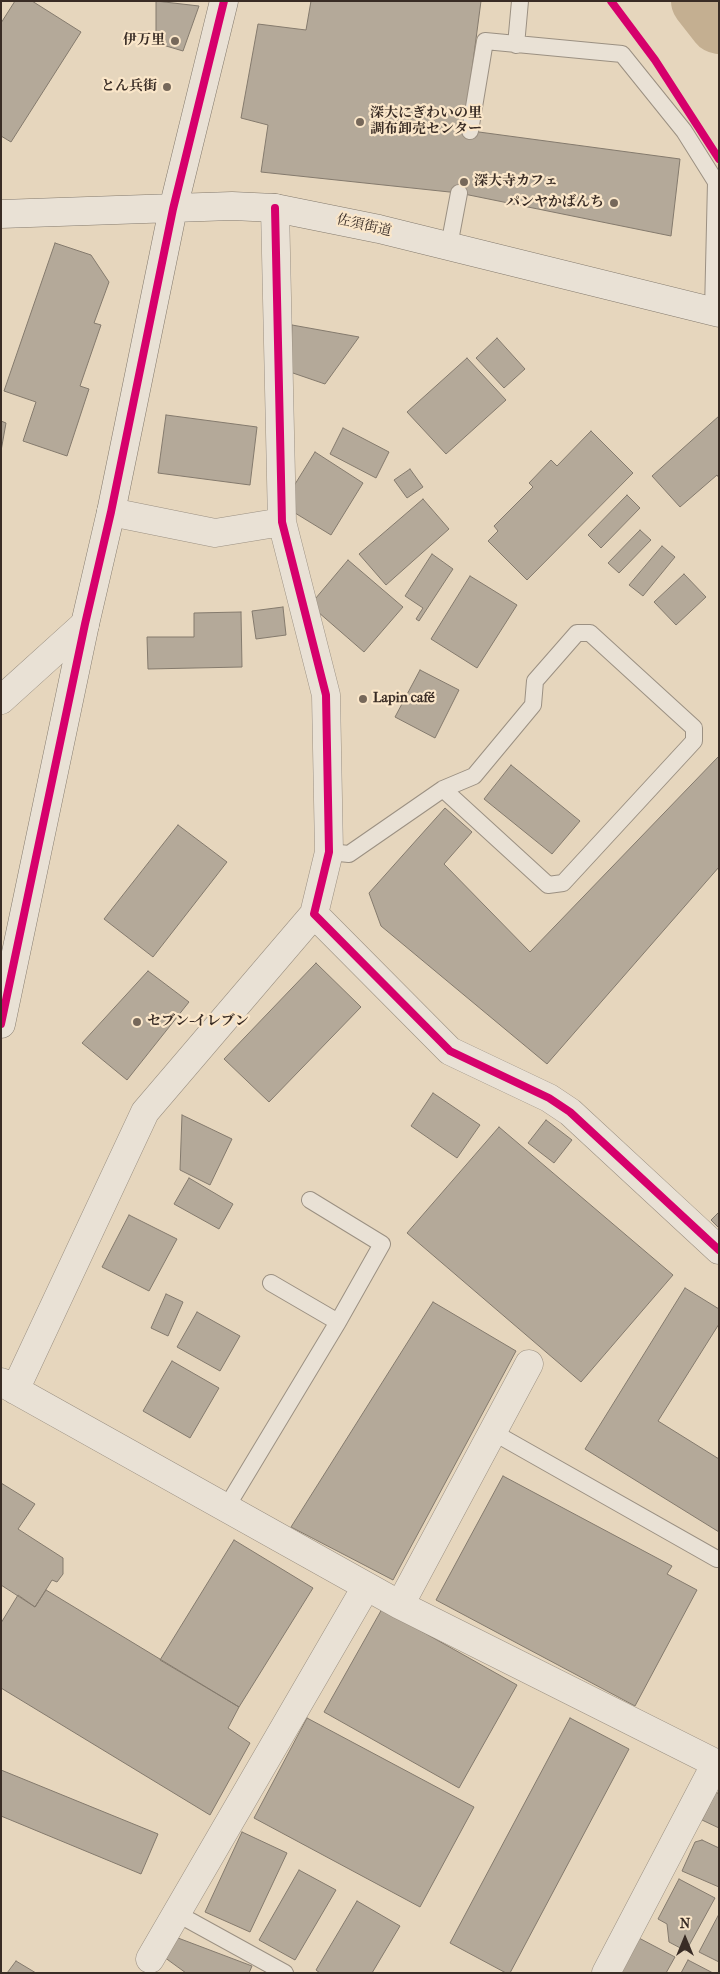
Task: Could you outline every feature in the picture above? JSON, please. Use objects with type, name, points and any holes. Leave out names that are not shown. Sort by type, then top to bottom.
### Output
[{"type":"street","points":[[1,1024],[85,624],[111,512],[173,209],[224,1]]},
{"type":"street","name":"佐須街道","points":[[1,214],[232,206],[275,208],[449,246],[716,312]]},
{"type":"street","points":[[275,208],[282,522],[326,695],[329,852],[314,914],[145,1112],[8,1386],[366,1587],[717,1764],[606,1973]]},
{"type":"street","points":[[111,512],[216,533],[282,522]]},
{"type":"street","points":[[1,700],[85,624]]},
{"type":"street","points":[[314,914],[450,1051],[549,1098],[570,1112],[719,1250]]},
{"type":"street","points":[[400,1605],[491,1431],[529,1364]]},
{"type":"street","points":[[145,1966],[366,1587]]},
{"type":"lane","points":[[516,45],[520,1]]},
{"type":"lane","points":[[470,131],[484,40],[516,45],[622,54],[684,131],[716,182],[716,312]]},
{"type":"lane","points":[[449,246],[459,193]]},
{"type":"lane","points":[[329,852],[349,854],[443,789],[474,776],[533,706],[535,681],[577,633],[590,633],[694,728],[694,741],[563,883],[548,884],[443,789]]},
{"type":"lane","points":[[226,1508],[338,1322],[382,1244],[310,1200]]},
{"type":"lane","points":[[271,1283],[338,1322]]},
{"type":"lane","points":[[491,1431],[718,1559]]},
{"type":"lane","points":[[176,1913],[285,1973]]},
{"type":"building","points":[[15,1],[32,1],[81,32],[11,142],[1,136],[1,23]]},
{"type":"building","points":[[156,1],[199,6],[183,51],[156,43]]},
{"type":"building","name":"深大にぎわいの里 調布卸売センター","points":[[311,1],[481,1],[464,130],[680,159],[671,236],[459,193],[261,172],[268,125],[241,118],[258,24],[306,30]]},
{"type":"building","points":[[55,243],[91,255],[109,282],[94,323],[101,325],[80,386],[89,389],[67,456],[23,441],[36,402],[4,391]]},
{"type":"building","points":[[292,325],[359,337],[325,384],[290,372]]},
{"type":"building","points":[[497,338],[525,369],[504,388],[476,358]]},
{"type":"building","points":[[467,358],[506,400],[446,454],[407,412]]},
{"type":"building","points":[[166,415],[257,427],[250,485],[158,473]]},
{"type":"building","points":[[719,416],[719,478],[717,475],[680,507],[652,476]]},
{"type":"building","points":[[1,421],[6,423],[1,451]]},
{"type":"building","points":[[343,428],[389,452],[376,478],[330,454]]},
{"type":"building","points":[[591,431],[633,473],[527,580],[488,541],[498,531],[494,526],[533,487],[529,483],[551,460],[557,466]]},
{"type":"building","points":[[315,452],[363,483],[331,535],[282,505]]},
{"type":"building","points":[[410,469],[423,487],[407,498],[394,480]]},
{"type":"building","points":[[627,495],[640,508],[601,548],[588,535]]},
{"type":"building","points":[[423,499],[449,529],[386,585],[359,554]]},
{"type":"building","points":[[640,530],[651,540],[619,573],[608,563]]},
{"type":"building","points":[[662,546],[675,557],[643,596],[629,585]]},
{"type":"building","points":[[432,554],[453,569],[419,621],[416,619],[423,608],[405,596]]},
{"type":"building","points":[[348,560],[403,607],[364,652],[310,605]]},
{"type":"building","points":[[684,574],[706,597],[676,625],[654,602]]},
{"type":"building","points":[[470,576],[517,605],[477,668],[431,639]]},
{"type":"building","points":[[283,607],[286,635],[256,639],[252,611]]},
{"type":"building","points":[[241,612],[242,667],[148,669],[147,637],[194,637],[194,613]]},
{"type":"building","points":[[420,670],[459,690],[435,738],[395,717]]},
{"type":"building","points":[[719,756],[719,867],[547,1064],[381,926],[369,893],[445,808],[472,832],[444,864],[530,952]]},
{"type":"building","points":[[511,765],[580,821],[552,854],[484,799]]},
{"type":"building","points":[[178,825],[227,862],[153,957],[104,919]]},
{"type":"building","points":[[316,963],[361,1007],[269,1102],[224,1059]]},
{"type":"building","name":"セブン-イレブン","points":[[148,971],[189,1002],[127,1080],[82,1043]]},
{"type":"building","points":[[433,1093],[480,1125],[457,1158],[411,1126]]},
{"type":"building","points":[[182,1115],[232,1139],[210,1185],[180,1170]]},
{"type":"building","points":[[546,1120],[572,1140],[554,1163],[528,1143]]},
{"type":"building","points":[[499,1127],[673,1275],[581,1382],[407,1233]]},
{"type":"building","points":[[189,1178],[233,1204],[219,1229],[174,1204]]},
{"type":"building","points":[[719,1212],[719,1228],[711,1220]]},
{"type":"building","points":[[129,1215],[177,1239],[149,1291],[102,1267]]},
{"type":"building","points":[[685,1288],[719,1309],[719,1324],[658,1421],[719,1459],[719,1532],[585,1449]]},
{"type":"building","points":[[166,1294],[183,1302],[168,1336],[151,1328]]},
{"type":"building","points":[[433,1302],[516,1351],[393,1580],[291,1527]]},
{"type":"building","points":[[197,1312],[240,1336],[220,1371],[177,1347]]},
{"type":"building","points":[[172,1361],[219,1388],[190,1438],[143,1411]]},
{"type":"building","points":[[503,1476],[672,1566],[667,1574],[697,1590],[635,1706],[436,1600]]},
{"type":"building","points":[[1,1483],[35,1504],[18,1529],[63,1558],[63,1574],[57,1582],[52,1580],[35,1607],[1,1585]]},
{"type":"building","points":[[234,1540],[313,1588],[239,1707],[160,1660]]},
{"type":"building","points":[[46,1590],[239,1707],[228,1728],[250,1743],[210,1815],[1,1688],[1,1623],[18,1595],[35,1607]]},
{"type":"building","points":[[382,1609],[517,1685],[459,1788],[324,1712]]},
{"type":"building","points":[[307,1718],[474,1807],[420,1907],[254,1818]]},
{"type":"building","points":[[570,1718],[629,1749],[510,1973],[506,1973],[450,1943]]},
{"type":"building","points":[[1,1770],[158,1834],[141,1874],[1,1816]]},
{"type":"building","points":[[716,1792],[719,1794],[719,1828],[702,1820]]},
{"type":"building","points":[[242,1832],[287,1853],[250,1932],[205,1912]]},
{"type":"building","points":[[702,1840],[719,1848],[719,1887],[682,1871],[695,1842]]},
{"type":"building","points":[[299,1870],[336,1890],[295,1960],[259,1940]]},
{"type":"building","points":[[679,1879],[715,1898],[686,1951],[669,1942],[667,1924],[658,1919]]},
{"type":"building","points":[[357,1901],[400,1926],[372,1973],[320,1973],[316,1970]]},
{"type":"building","points":[[719,1914],[719,1962],[699,1952]]},
{"type":"building","points":[[637,1937],[675,1957],[666,1973],[617,1973]]},
{"type":"building","points":[[178,1938],[252,1966],[249,1973],[186,1973],[164,1957]]},
{"type":"building","points":[[688,1960],[713,1973],[681,1973]]},
{"type":"building","points":[[16,1961],[36,1973],[7,1973]]},
{"type":"waterway","points":[[701,1],[719,24]]},
{"type":"cycle path","points":[[1,1024],[85,624],[111,512],[173,209],[224,1]]},
{"type":"cycle path","points":[[611,1],[655,60],[719,159]]},
{"type":"cycle path","points":[[275,208],[282,522],[326,695],[329,852],[314,914],[450,1051],[549,1098],[570,1112],[719,1250]]},
{"type":"place","name":"伊万里","points":[[175,41]]},
{"type":"place","name":"とん兵街","points":[[167,87]]},
{"type":"place","name":"深大にぎわいの里 調布卸売センター","points":[[360,122]]},
{"type":"place","name":"深大寺カフェ","points":[[464,182]]},
{"type":"place","name":"パンヤかばんち","points":[[614,203]]},
{"type":"place","name":"Lapin café","points":[[363,699]]},
{"type":"place","name":"セブン-イレブン","points":[[137,1022]]}]
